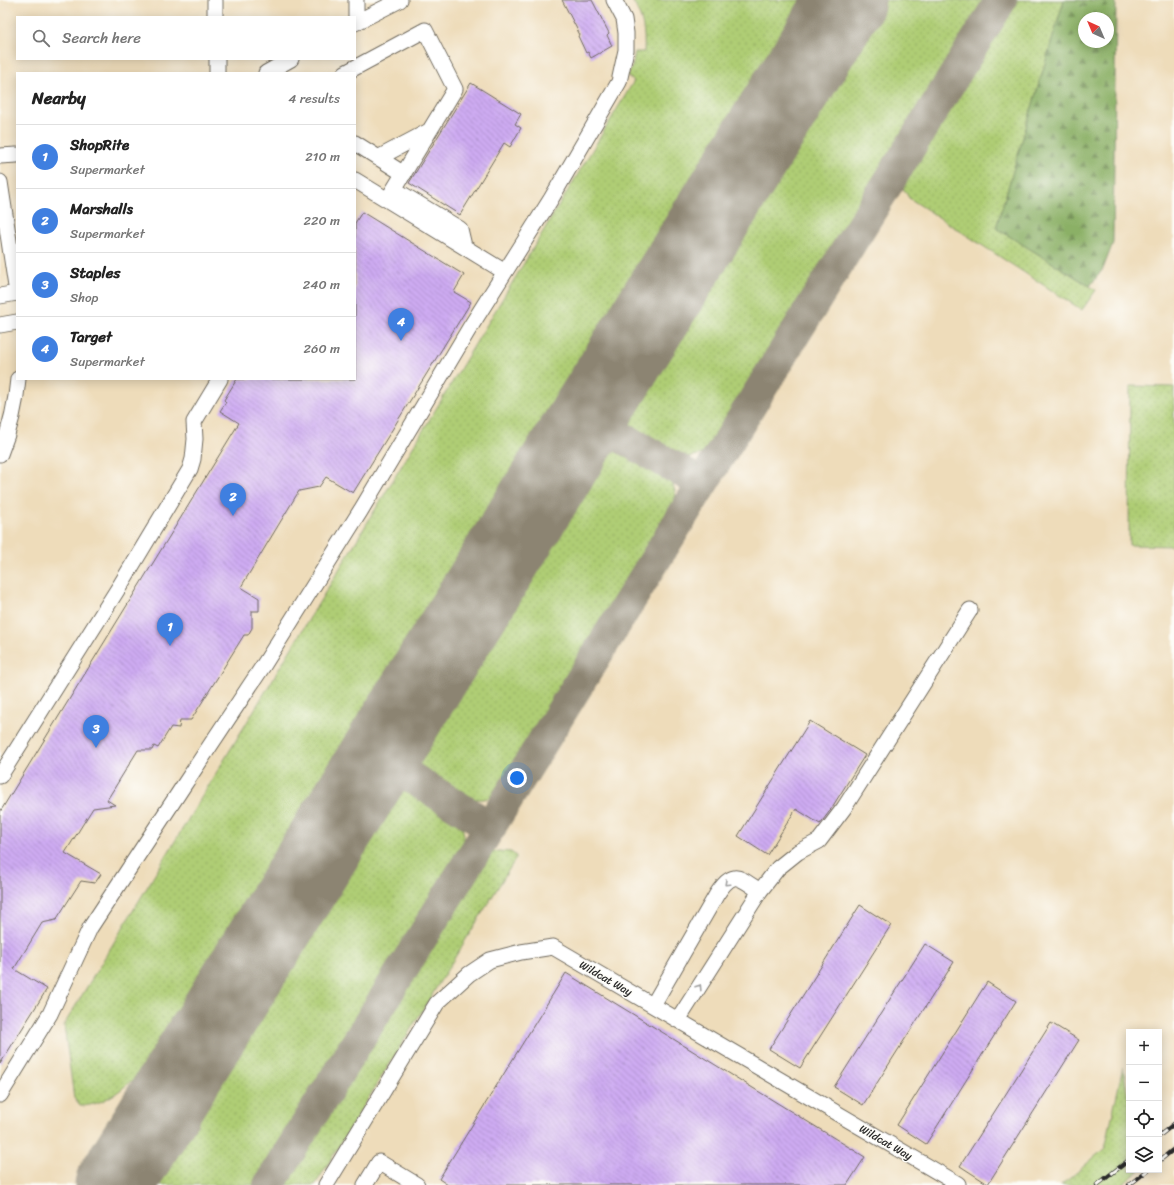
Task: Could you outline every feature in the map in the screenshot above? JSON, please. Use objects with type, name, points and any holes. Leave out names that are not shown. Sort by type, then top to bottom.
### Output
[{"type":"street","points":[[215,0],[216,16]]},
{"type":"street","points":[[356,0],[356,22],[400,0]]},
{"type":"street","points":[[0,1094],[50,1014],[90,928],[265,663],[361,510],[465,336],[552,199],[619,82],[626,50],[626,33],[624,19],[614,0]]},
{"type":"street","points":[[347,72],[425,30],[455,89],[391,194]]},
{"type":"street","points":[[217,60],[217,72]]},
{"type":"street","points":[[268,72],[289,60]]},
{"type":"street","points":[[378,158],[430,131]]},
{"type":"street","points":[[356,144],[404,174]]},
{"type":"street","points":[[0,156],[16,154]]},
{"type":"street","points":[[356,180],[430,210],[460,229],[464,246]]},
{"type":"street","points":[[0,186],[16,287]]},
{"type":"street","points":[[391,194],[464,246],[505,272]]},
{"type":"street","points":[[0,296],[16,293]]},
{"type":"street","points":[[0,325],[16,322]]},
{"type":"street","points":[[0,454],[11,416],[18,380]]},
{"type":"street","points":[[0,776],[121,584],[190,469],[193,459],[195,439],[194,422],[219,380]]},
{"type":"street","points":[[678,1020],[760,891],[778,868],[798,852],[819,841],[844,808],[970,610]]},
{"type":"street","points":[[653,1005],[718,894],[728,880],[734,877],[740,878],[760,891]]},
{"type":"street","name":"Wildcat Way","points":[[326,1185],[437,1002],[469,974],[490,960],[521,952],[553,947],[958,1184]]},
{"type":"street","points":[[365,1185],[379,1162],[410,1183]]},
{"type":"green space","points":[[632,0],[808,0],[138,1086],[131,1081],[101,1102],[80,1106],[74,1098],[64,1025],[634,81],[628,77],[635,52],[644,52],[644,37],[641,19]]},
{"type":"green space","points":[[886,0],[987,0],[711,450],[694,456],[677,456],[632,428],[628,425],[627,420]]},
{"type":"green space","points":[[1008,0],[1064,0],[996,228],[1096,290],[1082,310],[909,198],[902,186],[901,172]]},
{"type":"green space","points":[[1064,0],[1116,0],[1113,243],[1103,269],[1090,286],[996,228]]},
{"type":"green space","points":[[1130,386],[1174,387],[1174,546],[1129,545]]},
{"type":"green space","points":[[613,445],[623,447],[669,478],[675,490],[675,508],[503,787],[489,798],[475,799],[467,797],[418,768],[415,764]]},
{"type":"green space","points":[[402,788],[416,792],[425,797],[458,821],[464,835],[462,852],[255,1185],[155,1185],[399,789]]},
{"type":"green space","points":[[498,851],[511,852],[516,856],[516,858],[315,1185],[277,1185],[476,862],[486,854]]},
{"type":"green space","points":[[1123,1067],[1126,1085],[1126,1173],[1136,1173],[1122,1185],[1062,1185],[1105,1148]]},
{"type":"building","points":[[562,0],[592,0],[609,33],[607,35],[612,46],[591,58],[588,52],[586,53],[578,36],[580,35]]},
{"type":"building","points":[[471,83],[521,114],[515,124],[521,128],[510,147],[504,143],[460,215],[409,183]]},
{"type":"building","points":[[362,212],[464,275],[454,292],[471,302],[353,493],[326,477],[319,487],[299,491],[241,587],[259,598],[259,611],[252,611],[252,628],[248,635],[244,635],[191,720],[180,720],[179,728],[171,727],[158,748],[154,746],[152,750],[138,750],[107,800],[115,805],[93,808],[65,853],[101,874],[95,883],[81,881],[56,920],[42,923],[14,969],[47,989],[0,1064],[0,812],[239,423],[220,411],[226,402],[224,400],[236,380],[356,380],[356,221]]},
{"type":"building","points":[[810,721],[865,755],[820,824],[796,809],[767,855],[738,836]]},
{"type":"building","points":[[860,905],[891,925],[800,1068],[769,1049]]},
{"type":"building","points":[[925,944],[954,962],[863,1105],[834,1087]]},
{"type":"building","points":[[566,973],[865,1157],[847,1185],[448,1185],[439,1179]]},
{"type":"building","points":[[987,982],[1016,1001],[926,1144],[897,1125]]},
{"type":"building","points":[[1051,1023],[1079,1040],[988,1184],[960,1166]]},
{"type":"taxiway","points":[[269,1185],[1001,0]]},
{"type":"taxiway","points":[[588,418],[702,483]]},
{"type":"taxiway","points":[[378,757],[491,827]]},
{"type":"runway","points":[[114,1185],[846,0]]},
{"type":"railway","points":[[1162,1134],[1174,1124]]},
{"type":"railway","points":[[1162,1159],[1174,1149]]},
{"type":"railway","points":[[1097,1185],[1126,1162]]},
{"type":"railway","points":[[1129,1185],[1144,1173]]},
{"type":"place","name":"Target","points":[[401,341]]},
{"type":"place","name":"Marshalls","points":[[233,516]]},
{"type":"place","name":"ShopRite","points":[[170,646]]},
{"type":"place","name":"Staples","points":[[96,748]]}]
